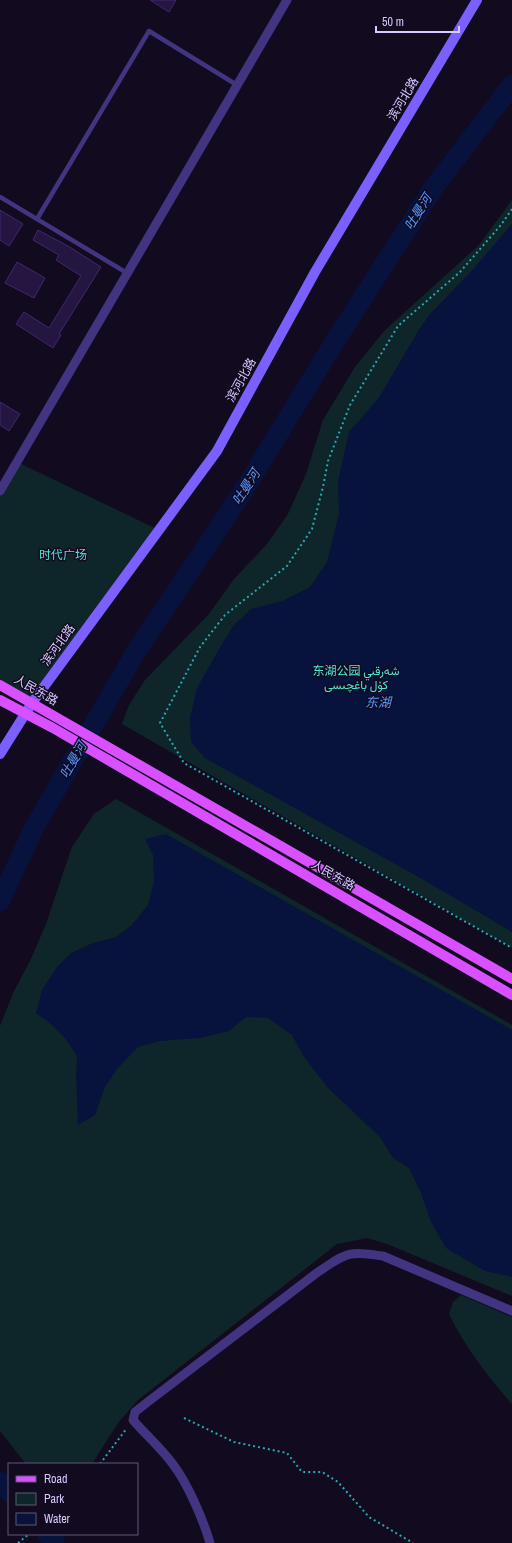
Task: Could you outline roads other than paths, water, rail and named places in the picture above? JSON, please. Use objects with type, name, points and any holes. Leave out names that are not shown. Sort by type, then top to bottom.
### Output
[{"type":"main road","name":"滨河北路","points":[[0,754],[32,703],[216,451],[315,272],[477,0]]},
{"type":"main road","name":"人民东路","points":[[0,685],[512,979]]},
{"type":"main road","name":"人民东路","points":[[0,700],[53,728],[140,778],[512,995]]},
{"type":"street","points":[[0,491],[287,0]]},
{"type":"street","points":[[210,1543],[205,1525],[172,1463],[132,1420],[135,1412],[146,1403],[312,1277],[340,1259],[352,1254],[383,1256],[512,1311]]},
{"type":"lane","points":[[37,219],[149,31],[237,85]]},
{"type":"lane","points":[[0,197],[127,273]]},
{"type":"water","name":"东湖","points":[[512,224],[512,932],[429,883],[205,758],[191,742],[190,718],[197,688],[233,626],[251,609],[282,601],[310,587],[327,562],[339,514],[338,481],[349,432],[378,399],[420,328],[430,314],[469,274]]},
{"type":"water","points":[[166,834],[512,1030],[512,1277],[485,1271],[446,1248],[431,1222],[421,1193],[409,1168],[393,1158],[380,1137],[329,1089],[304,1057],[292,1035],[268,1018],[246,1017],[229,1031],[200,1038],[160,1041],[138,1047],[118,1068],[105,1087],[95,1115],[78,1125],[76,1075],[77,1056],[65,1038],[51,1024],[36,1013],[42,990],[57,967],[71,953],[93,943],[116,937],[132,925],[148,905],[154,882],[153,855],[145,839]]},
{"type":"waterway","name":"吐曼河","points":[[0,901],[34,828],[137,650],[242,493],[339,335],[434,187],[512,85]]},
{"type":"waterway","name":"吐曼河","points":[[0,1482],[8,1491]]},
{"type":"waterway","name":"吐曼河","points":[[48,1535],[55,1543]]},
{"type":"park label","name":"时代广场","points":[[63,555]]},
{"type":"park label","name":"东湖公园 شەرقىي كۆل باغچىسى","points":[[356,678]]}]
